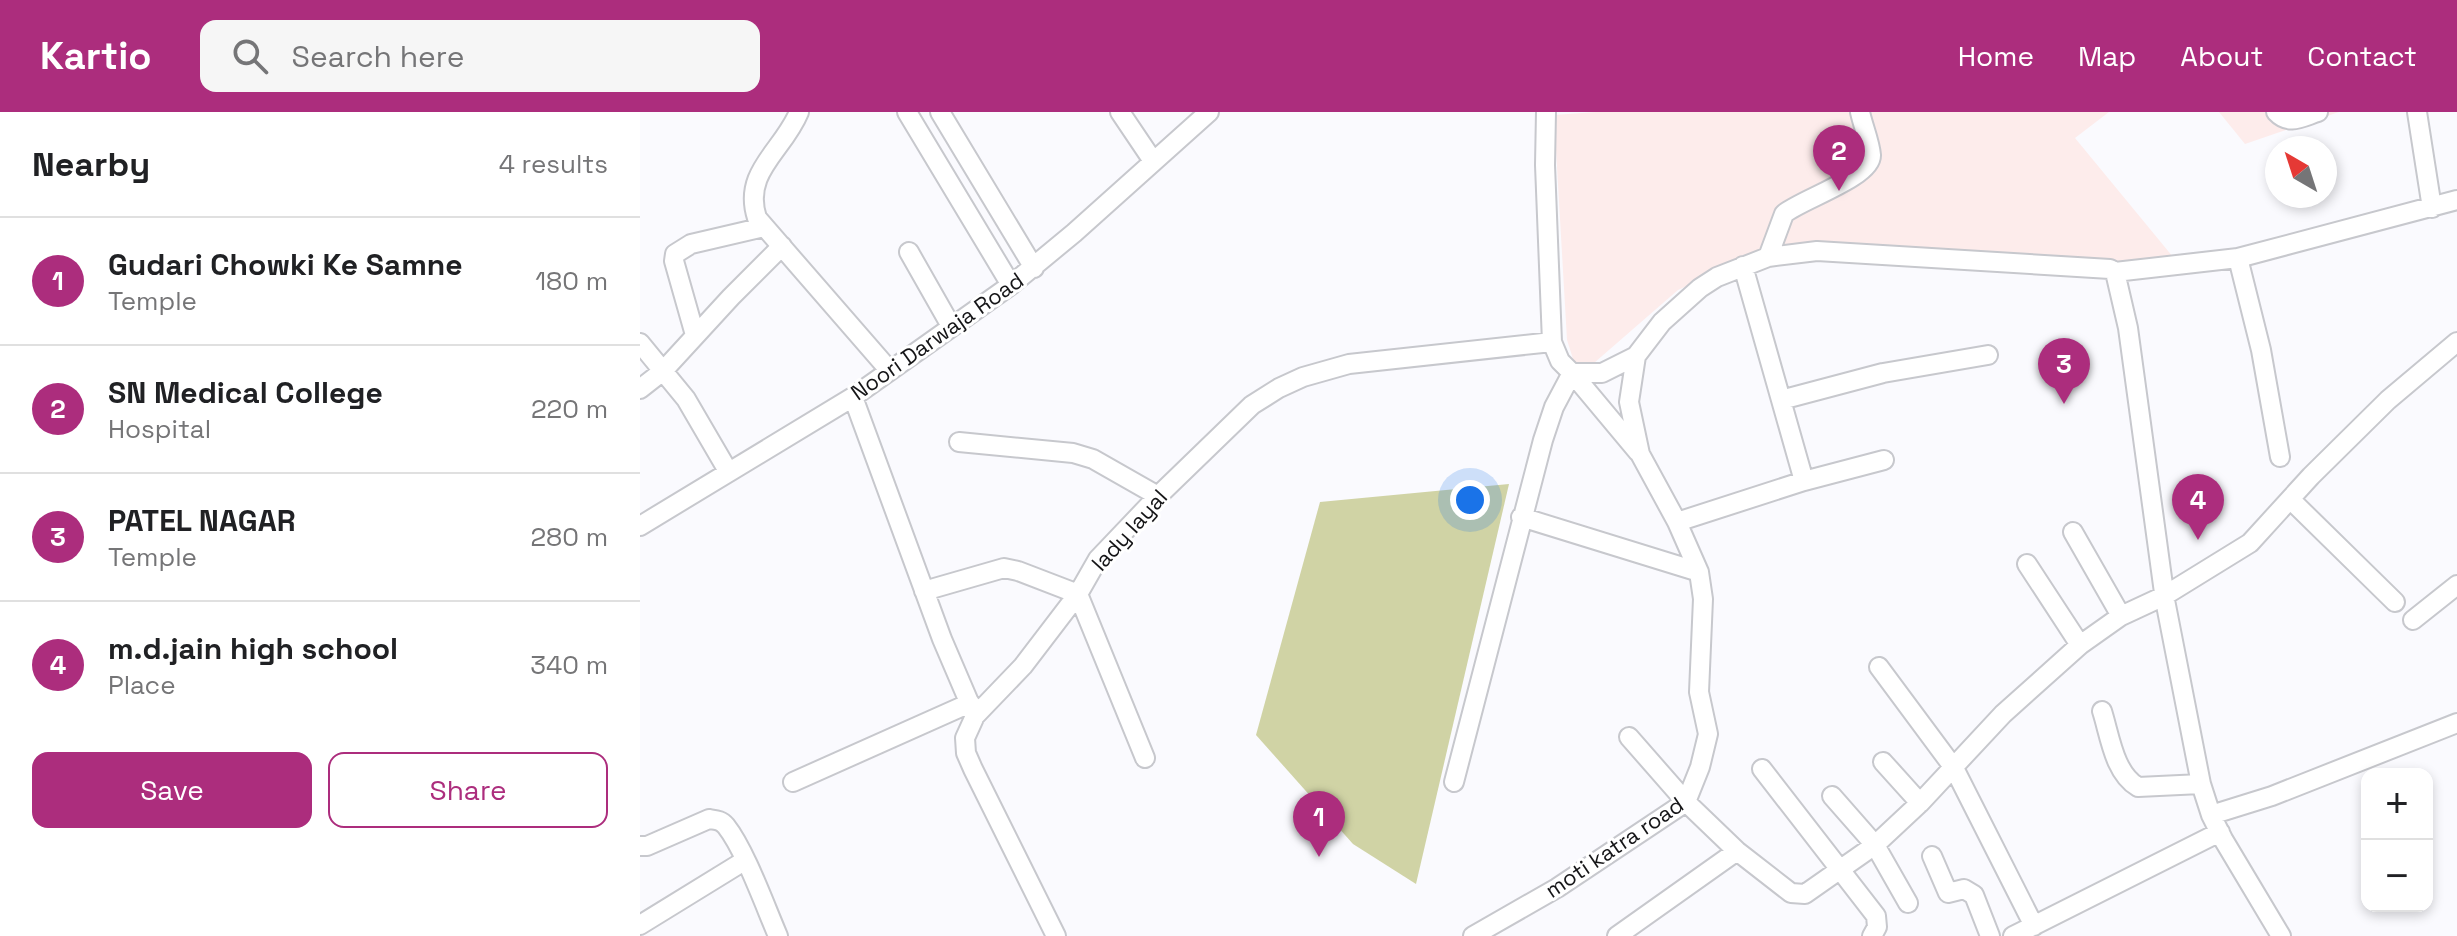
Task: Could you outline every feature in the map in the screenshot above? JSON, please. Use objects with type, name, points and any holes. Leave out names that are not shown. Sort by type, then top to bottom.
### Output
[{"type":"street","points":[[799,112],[752,189],[757,218],[890,371]]},
{"type":"street","points":[[907,112],[1011,285]]},
{"type":"street","points":[[940,112],[1034,268]]},
{"type":"street","points":[[1120,112],[1153,161]]},
{"type":"street","name":"Noori Darwaja Road","points":[[640,526],[853,397],[1011,285],[1209,112]]},
{"type":"street","points":[[1546,112],[1552,342],[1560,361],[1640,454]]},
{"type":"street","points":[[1768,257],[1784,214],[1859,174],[1870,164],[1871,156],[1860,112]]},
{"type":"street","points":[[2276,112],[2286,120],[2318,112]]},
{"type":"street","points":[[2417,112],[2432,208]]},
{"type":"street","points":[[1572,373],[1602,373],[1636,356],[1662,322],[1692,295],[1717,277],[1768,257],[1817,251],[2110,269],[2115,272],[2238,258],[2457,200]]},
{"type":"street","points":[[695,335],[674,261],[675,254],[691,244],[764,227]]},
{"type":"street","points":[[640,389],[663,371],[782,246]]},
{"type":"street","points":[[909,252],[951,326]]},
{"type":"street","points":[[2238,258],[2261,350],[2280,457]]},
{"type":"street","points":[[1743,266],[1804,481]]},
{"type":"street","points":[[2115,272],[2128,328],[2164,596],[2201,784],[2211,815],[2281,936]]},
{"type":"street","name":"lady layal","points":[[972,709],[1012,680],[1078,594],[1098,559],[1252,405],[1303,377],[1349,364],[1552,342]]},
{"type":"street","points":[[1629,737],[1686,802],[1737,851],[1791,893],[1805,894],[1875,845],[1920,803],[2003,714],[2080,645],[2121,616],[2164,596],[2250,543],[2311,476],[2388,400],[2457,342]]},
{"type":"street","points":[[640,343],[686,399],[728,471]]},
{"type":"street","points":[[1781,400],[1883,373],[1988,355]]},
{"type":"street","name":"moti katra road","points":[[1473,936],[1557,888],[1686,802],[1700,767],[1708,734],[1699,692],[1704,624],[1699,572],[1677,522],[1640,454],[1629,402],[1636,356]]},
{"type":"street","points":[[1454,782],[1521,517],[1554,407],[1572,373]]},
{"type":"street","points":[[853,397],[924,591],[972,709],[965,738],[966,753],[1056,936]]},
{"type":"street","points":[[959,442],[1083,456],[1115,469],[1158,496]]},
{"type":"street","points":[[1677,522],[1804,481],[1884,460]]},
{"type":"street","points":[[2291,500],[2395,602]]},
{"type":"street","points":[[1521,517],[1699,572]]},
{"type":"street","points":[[2073,532],[2121,616]]},
{"type":"street","points":[[2027,564],[2080,645]]},
{"type":"street","points":[[924,591],[1004,568],[1078,594],[1145,758]]},
{"type":"street","points":[[2413,620],[2457,585]]},
{"type":"street","points":[[1879,667],[1954,768],[2024,932],[2220,832]]},
{"type":"street","points":[[793,782],[972,709]]},
{"type":"street","points":[[2102,711],[2122,773],[2131,783],[2138,787],[2201,784]]},
{"type":"street","points":[[2211,815],[2272,796],[2457,723]]},
{"type":"street","points":[[1883,762],[1920,803]]},
{"type":"street","points":[[1762,769],[1876,916],[1877,927],[1872,936]]},
{"type":"street","points":[[1832,796],[1875,845],[1908,903]]},
{"type":"street","points":[[640,846],[647,846],[709,819],[725,824],[778,936]]},
{"type":"street","points":[[1617,936],[1737,851]]},
{"type":"street","points":[[1932,856],[1948,893],[1964,889],[1974,895],[1990,936]]},
{"type":"street","points":[[640,925],[744,861]]},
{"type":"shaded area","points":[[1596,112],[2109,112],[2075,138],[2178,263],[2133,269],[1760,252],[1678,290],[1594,363],[1574,362],[1567,340],[1554,115]]},
{"type":"shaded area","points":[[2219,112],[2339,112],[2265,136],[2245,144]]},
{"type":"green space","points":[[1509,484],[1416,884],[1353,844],[1256,735],[1320,502]]},
{"type":"place","name":"SN Medical College","points":[[1839,191]]},
{"type":"place","name":"PATEL NAGAR","points":[[2064,404]]},
{"type":"place","name":"m.d.jain high school","points":[[2198,540]]},
{"type":"place","name":"Gudari Chowki Ke Samne","points":[[1319,857]]}]
